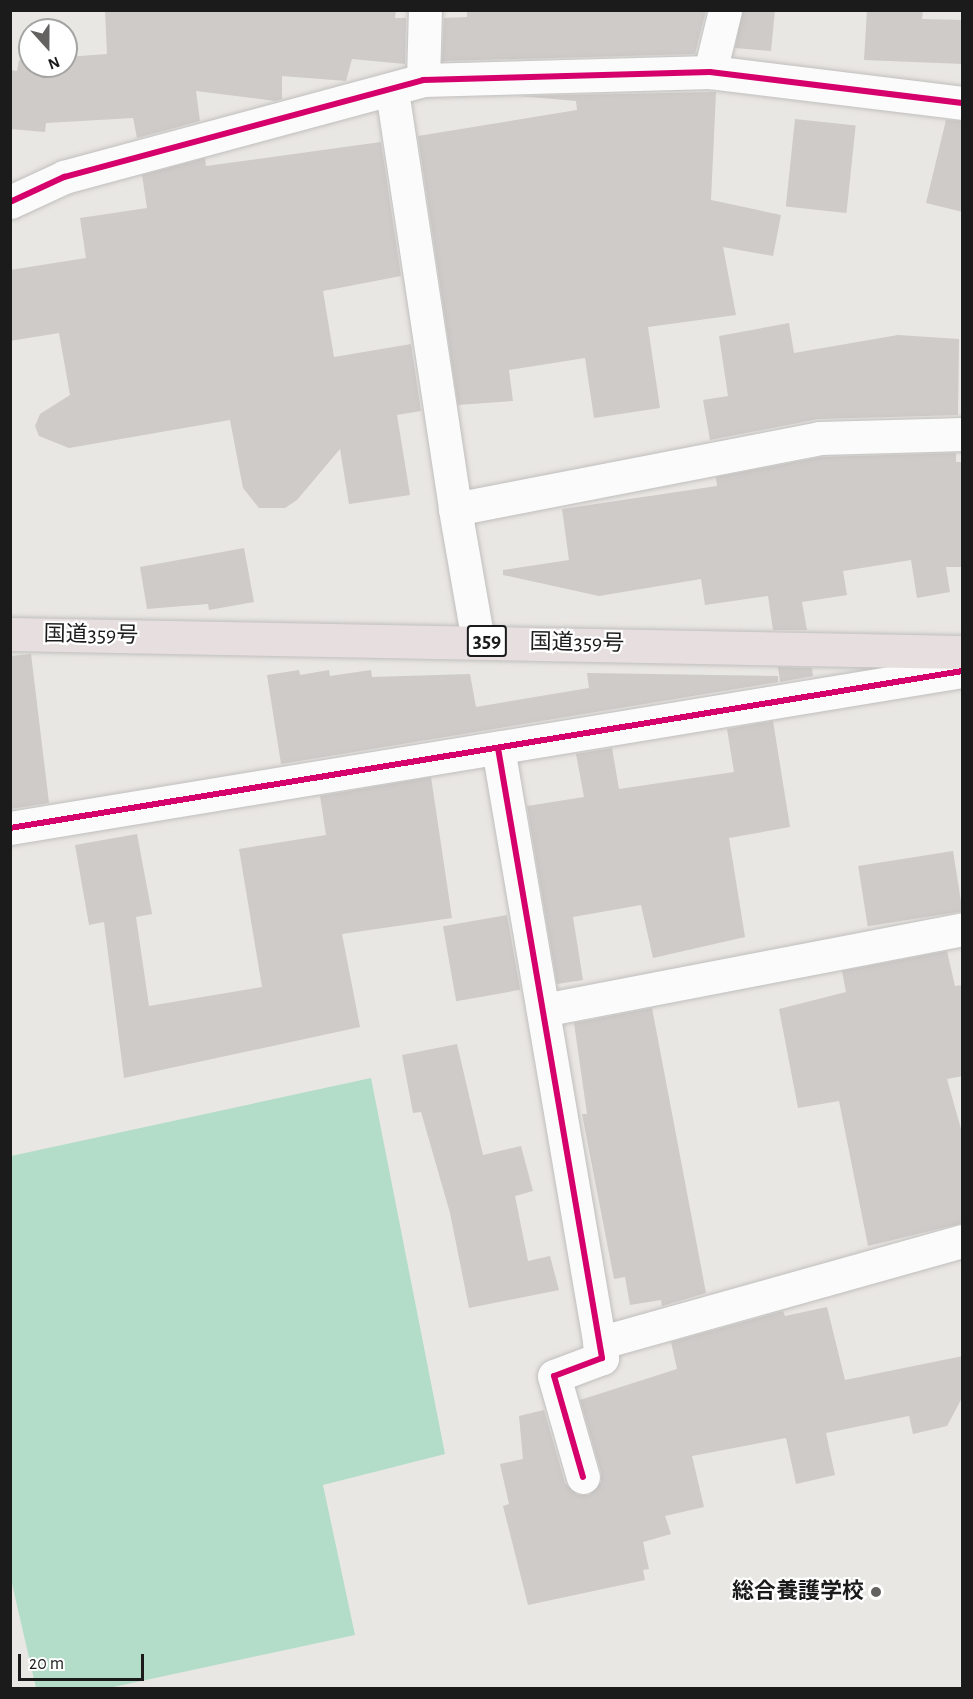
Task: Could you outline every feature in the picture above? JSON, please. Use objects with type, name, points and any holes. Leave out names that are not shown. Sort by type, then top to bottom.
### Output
[{"type":"highway","name":"国道359号","points":[[10,634],[963,651]]},
{"type":"street","points":[[423,80],[425,10]]},
{"type":"street","points":[[710,72],[725,10]]},
{"type":"street","points":[[10,202],[64,177],[423,80],[710,72],[963,103]]},
{"type":"street","points":[[392,90],[455,509],[478,641]]},
{"type":"street","points":[[455,509],[819,438],[963,434]]},
{"type":"street","points":[[10,828],[963,671]]},
{"type":"street","points":[[498,748],[602,1358],[554,1376],[583,1477]]},
{"type":"street","points":[[543,1010],[963,929]]},
{"type":"street","points":[[599,1343],[963,1241]]},
{"type":"green space","points":[[371,1078],[445,1454],[323,1485],[355,1635],[109,1688],[36,1688],[10,1575],[11,1156]]},
{"type":"building","points":[[105,10],[396,10],[395,18],[406,18],[405,64],[352,59],[346,81],[282,76],[282,99],[275,101],[196,91],[200,121],[137,138],[133,118],[46,123],[45,132],[10,129],[10,70],[17,71],[18,66],[18,78],[78,78],[78,56],[107,54]]},
{"type":"building","points":[[467,10],[706,10],[695,54],[442,61],[444,18],[467,17]]},
{"type":"building","points":[[743,10],[775,10],[771,51],[735,48]]},
{"type":"building","points":[[867,10],[923,10],[922,19],[963,20],[963,64],[864,60]]},
{"type":"building","points":[[716,92],[711,200],[781,215],[773,256],[723,247],[736,315],[648,327],[660,408],[594,418],[585,358],[509,370],[513,401],[458,405],[418,136],[577,110],[576,101],[519,96]]},
{"type":"building","points":[[795,119],[856,125],[846,213],[786,207]]},
{"type":"building","points":[[946,120],[963,121],[963,212],[926,203]]},
{"type":"building","points":[[381,142],[401,276],[323,291],[334,357],[411,344],[421,411],[397,415],[410,495],[349,504],[340,449],[297,500],[285,508],[259,508],[243,488],[230,420],[69,448],[39,436],[35,426],[40,414],[70,395],[59,333],[10,341],[10,270],[86,258],[80,218],[147,208],[142,175],[205,158],[206,166]]},
{"type":"building","points":[[789,323],[794,353],[898,335],[959,339],[958,415],[818,419],[710,440],[703,400],[728,396],[719,336]]},
{"type":"building","points":[[956,453],[956,462],[963,462],[963,567],[946,567],[950,592],[917,598],[911,560],[843,571],[847,595],[802,602],[807,630],[773,630],[768,596],[705,605],[701,579],[599,596],[503,575],[503,570],[569,560],[562,509],[717,486],[716,477],[821,457]]},
{"type":"building","points":[[244,548],[254,602],[209,610],[208,604],[147,609],[140,567]]},
{"type":"building","points":[[31,654],[49,803],[10,809],[10,656]]},
{"type":"building","points":[[778,667],[812,668],[813,676],[780,682]]},
{"type":"building","points":[[299,670],[300,675],[329,670],[330,676],[371,670],[372,677],[470,674],[476,707],[589,688],[587,673],[778,676],[778,682],[281,764],[267,675]]},
{"type":"building","points":[[773,721],[790,827],[729,838],[745,937],[653,958],[641,905],[573,917],[583,980],[557,984],[527,806],[584,797],[576,754],[612,748],[619,789],[734,772],[727,729]]},
{"type":"building","points":[[431,777],[452,918],[342,934],[360,1027],[124,1078],[104,922],[89,925],[75,845],[137,834],[152,914],[136,917],[149,1006],[262,987],[239,849],[326,835],[320,796]]},
{"type":"building","points":[[953,851],[962,911],[868,926],[858,866]]},
{"type":"building","points":[[507,915],[520,990],[456,1001],[443,926]]},
{"type":"building","points":[[947,951],[955,986],[963,985],[963,1076],[947,1079],[963,1136],[963,1223],[868,1246],[839,1101],[798,1108],[779,1009],[846,992],[842,971]]},
{"type":"building","points":[[652,1008],[706,1293],[662,1306],[661,1300],[630,1305],[625,1277],[614,1279],[582,1114],[587,1114],[574,1023]]},
{"type":"building","points":[[457,1044],[483,1155],[521,1146],[533,1191],[515,1196],[528,1261],[550,1256],[559,1290],[469,1308],[450,1213],[421,1112],[413,1113],[402,1055]]},
{"type":"building","points":[[827,1307],[845,1380],[963,1356],[963,1396],[947,1426],[913,1434],[909,1416],[826,1433],[835,1475],[796,1484],[786,1438],[692,1456],[704,1507],[665,1516],[671,1534],[643,1542],[649,1569],[643,1570],[645,1580],[528,1605],[503,1506],[509,1504],[500,1464],[523,1459],[519,1416],[544,1410],[565,1483],[578,1495],[589,1495],[601,1482],[601,1472],[580,1400],[677,1369],[671,1342],[783,1311],[785,1316]]},
{"type":"cycle path","points":[[10,202],[64,177],[423,80],[710,72],[962,103]]},
{"type":"cycle path","points":[[10,828],[962,671]]},
{"type":"cycle path","points":[[498,748],[602,1358],[554,1376],[583,1477]]},
{"type":"place","name":"総合養護学校","points":[[876,1592]]}]
